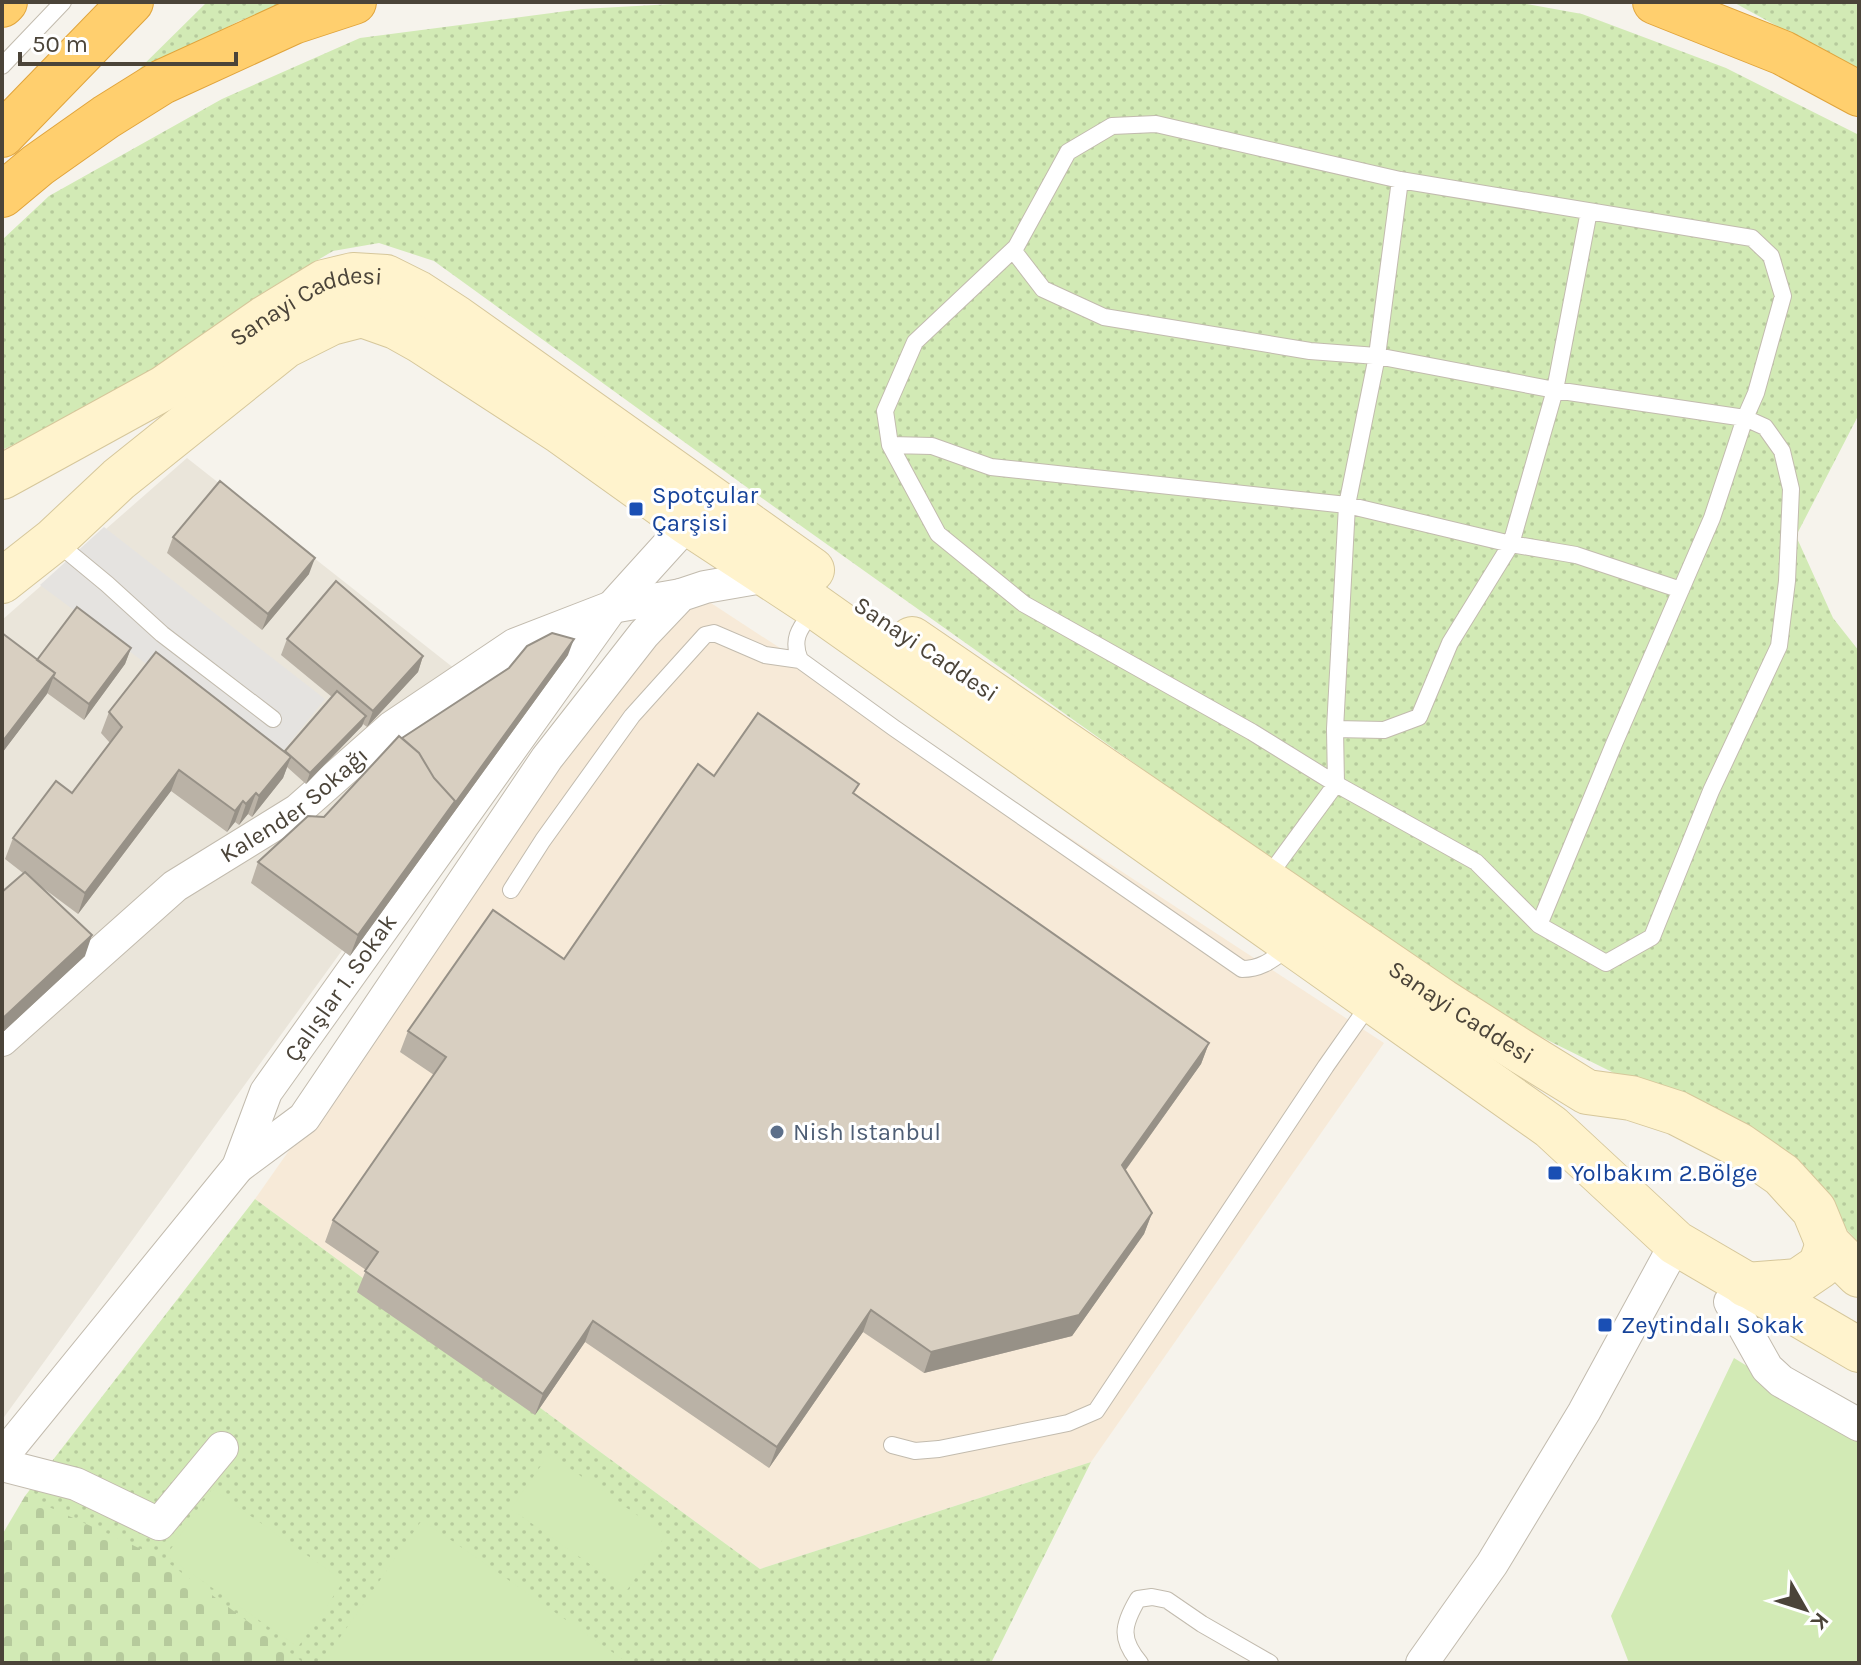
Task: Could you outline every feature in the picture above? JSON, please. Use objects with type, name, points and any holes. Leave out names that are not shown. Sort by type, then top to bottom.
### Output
[{"type":"highway","points":[[2,135],[131,2]]},
{"type":"highway","points":[[2,195],[83,133],[162,82],[293,22],[354,2]]},
{"type":"highway","points":[[1655,2],[1783,53],[1859,94]]},
{"type":"main road","name":"Sanayi Caddesi","points":[[2,477],[164,388],[265,318],[324,282],[353,275],[386,277],[455,317],[866,608],[1266,880],[1431,1018],[1676,1243],[1859,1350]]},
{"type":"main road","name":"Sanayi Caddesi","points":[[5,574],[54,540],[119,479],[285,346],[331,323],[362,315],[396,327],[561,432],[688,523],[816,607],[1371,1001],[1431,1018],[1522,1052],[1587,1092],[1631,1098],[1677,1113],[1739,1145],[1782,1175],[1814,1210],[1828,1244],[1859,1275]]},
{"type":"main road","points":[[1589,1164],[1588,1136],[1602,1117],[1631,1098]]},
{"type":"main road","points":[[1746,1285],[1798,1281],[1820,1266],[1828,1244]]},
{"type":"street","name":"Çalışlar 1. Sokak","points":[[2,1457],[238,1167],[266,1092],[612,607],[688,523]]},
{"type":"street","name":"Kalender Sokağı","points":[[2,1040],[175,886],[298,810],[392,727],[514,645],[612,607],[769,576]]},
{"type":"street","points":[[238,1167],[304,1118],[547,758],[644,634],[681,595]]},
{"type":"street","points":[[1422,1663],[1492,1564],[1584,1412],[1676,1243]]},
{"type":"street","points":[[1746,1285],[1730,1302],[1767,1368],[1781,1381],[1859,1425]]},
{"type":"street","points":[[2,1465],[76,1484],[159,1524],[222,1448]]},
{"type":"lane","points":[[2,66],[60,6]]},
{"type":"lane","points":[[1013,250],[1043,289],[1104,317],[1310,351],[1377,356],[1555,390],[1745,418],[1765,427],[1782,451],[1791,489],[1787,581],[1779,646],[1711,791],[1652,937],[1606,963],[1539,925],[1476,862],[1024,604],[938,534],[890,445],[885,411],[915,342],[1013,250],[1068,152],[1112,126],[1156,124],[1400,180],[1752,238],[1771,256],[1783,296],[1756,393],[1745,418],[1712,518],[1539,925]]},
{"type":"lane","points":[[1266,880],[1336,784],[1335,729],[1347,505],[1377,356],[1400,180]]},
{"type":"lane","points":[[1335,729],[1384,730],[1419,717],[1450,643],[1511,544],[1555,390],[1589,211]]},
{"type":"lane","points":[[890,445],[932,446],[991,467],[1347,505],[1511,544],[1576,555],[1681,590]]},
{"type":"lane","points":[[54,540],[162,634],[273,719]]},
{"type":"lane","points":[[800,660],[795,648],[798,632],[816,607]]},
{"type":"lane","points":[[511,890],[632,716],[705,635],[714,633],[765,655],[800,660],[1242,969],[1255,969],[1292,945]]},
{"type":"lane","points":[[892,1445],[915,1451],[939,1449],[1068,1423],[1096,1411],[1371,1001]]},
{"type":"lane","points":[[1140,1663],[1128,1649],[1124,1632],[1128,1616],[1138,1599],[1152,1597],[1167,1600],[1270,1663]]},
{"type":"shaded area","points":[[187,458],[455,669],[506,724],[2,1420],[2,620]]},
{"type":"shaded area","points":[[104,527],[325,699],[276,760],[40,585]]},
{"type":"shaded area","points":[[685,586],[1384,1043],[1091,1462],[760,1569],[255,1199]]},
{"type":"green space","points":[[207,2],[290,2],[239,21],[125,83]]},
{"type":"green space","points":[[709,2],[1515,2],[1582,14],[1726,68],[1859,135],[1859,414],[1796,536],[1833,618],[1859,651],[1859,1243],[1823,1204],[1618,1075],[1511,1022],[1255,849],[434,261],[379,243],[333,251],[264,292],[202,338],[97,405],[2,450],[2,240],[49,196],[222,99],[360,38],[582,9]]},
{"type":"green space","points":[[1733,2],[1855,2],[1859,7],[1859,71]]},
{"type":"green space","points":[[255,1199],[760,1569],[1091,1462],[991,1663],[303,1663],[25,1496]]},
{"type":"green space","points":[[1734,1358],[1859,1435],[1859,1663],[1629,1663],[1611,1616]]},
{"type":"green space","points":[[549,1454],[666,1535],[627,1590],[511,1509]]},
{"type":"green space","points":[[212,1489],[344,1581],[298,1647],[166,1556]]},
{"type":"green space","points":[[25,1496],[163,1559],[304,1663],[2,1663],[2,1535]]},
{"type":"green space","points":[[422,1520],[628,1663],[322,1663]]},
{"type":"building","points":[[220,481],[315,558],[268,614],[173,537]]},
{"type":"building","points":[[336,581],[423,656],[373,711],[287,639]]},
{"type":"building","points":[[77,607],[131,648],[89,704],[53,677],[55,673],[37,660]]},
{"type":"building","points":[[2,633],[55,673],[2,742]]},
{"type":"building","points":[[552,633],[574,639],[453,806],[455,801],[434,778],[419,753],[402,738],[509,668],[527,646]]},
{"type":"building","points":[[156,652],[291,757],[259,796],[256,793],[246,804],[243,801],[235,811],[179,770],[85,893],[13,838],[56,781],[72,793],[122,727],[109,712]]},
{"type":"building","points":[[337,691],[366,716],[310,773],[285,751]]},
{"type":"building","name":"Nish Istanbul","points":[[758,713],[859,784],[853,793],[1209,1043],[1122,1165],[1152,1213],[1079,1315],[931,1352],[871,1310],[777,1447],[593,1321],[543,1394],[365,1271],[378,1252],[333,1220],[446,1057],[408,1031],[493,910],[564,959],[698,764],[714,776]]},
{"type":"building","points":[[399,736],[419,753],[434,778],[455,801],[358,935],[258,862],[308,816],[324,817]]},
{"type":"building","points":[[25,872],[92,935],[2,1019],[2,892]]},
{"type":"place","name":"Spotçular Çarşisi","points":[[636,509]]},
{"type":"place","name":"Nish Istanbul","points":[[777,1132]]},
{"type":"place","name":"Yolbakım 2.Bölge","points":[[1555,1173]]},
{"type":"place","name":"Zeytindalı Sokak","points":[[1605,1325]]}]
